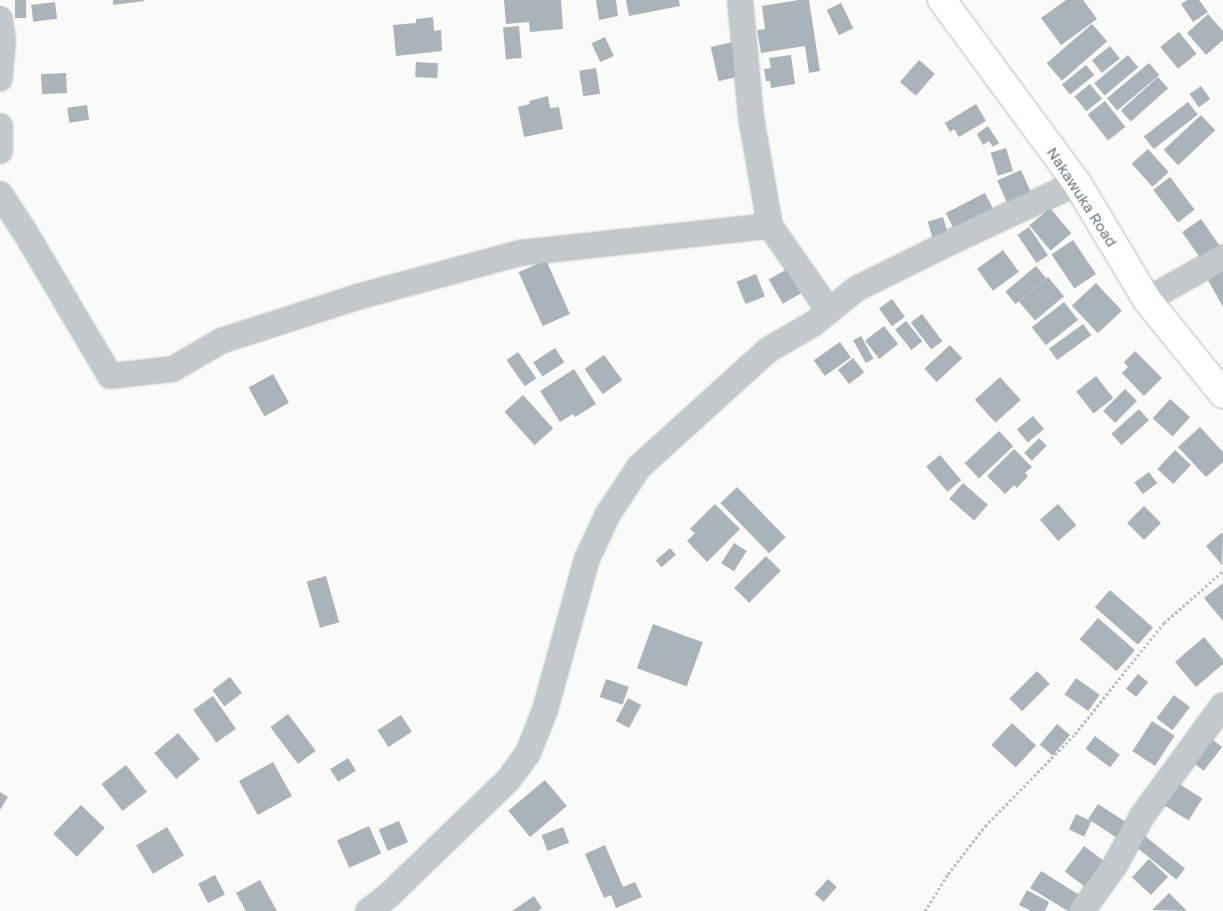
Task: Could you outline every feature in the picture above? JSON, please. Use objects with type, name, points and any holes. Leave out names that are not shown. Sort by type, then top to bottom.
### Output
[{"type":"main road","name":"Nakawuka Road","points":[[942,0],[1077,184],[1147,300],[1223,394]]},
{"type":"street","points":[[740,0],[751,118],[770,226],[829,311]]},
{"type":"street","points":[[0,20],[3,42],[0,79]]},
{"type":"street","points":[[0,126],[0,151]]},
{"type":"street","points":[[368,911],[388,896],[488,800],[509,779],[528,753],[545,710],[587,559],[608,514],[639,468],[768,350],[813,324],[856,289],[959,238],[1077,184]]},
{"type":"street","points":[[0,194],[25,232],[110,376],[173,369],[221,342],[357,297],[520,253],[770,226]]},
{"type":"street","points":[[1147,300],[1223,257]]},
{"type":"street","points":[[1082,911],[1115,865],[1142,816],[1223,705]]},
{"type":"path","points":[[925,911],[948,874],[985,826],[1075,734],[1164,623],[1223,571]]},
{"type":"building","points":[[15,0],[26,0],[26,18],[15,18]]},
{"type":"building","points":[[113,0],[144,0],[144,1],[113,5]]},
{"type":"building","points":[[504,0],[561,0],[563,29],[530,32],[529,22],[506,24]]},
{"type":"building","points":[[596,0],[616,0],[618,16],[599,20]]},
{"type":"building","points":[[626,0],[679,0],[680,6],[629,16]]},
{"type":"building","points":[[809,0],[820,71],[809,73],[805,46],[761,53],[757,30],[765,29],[762,6]]},
{"type":"building","points":[[1066,0],[1083,0],[1097,19],[1061,45],[1041,18]]},
{"type":"building","points":[[1187,0],[1199,0],[1208,12],[1193,22],[1181,4]]},
{"type":"building","points":[[55,2],[57,19],[33,22],[31,5]]},
{"type":"building","points":[[841,3],[853,28],[839,35],[827,10]]},
{"type":"building","points":[[1208,14],[1223,31],[1223,40],[1206,55],[1187,33]]},
{"type":"building","points":[[433,17],[434,31],[441,30],[442,51],[396,56],[393,25],[416,23],[416,19]]},
{"type":"building","points":[[1092,24],[1107,41],[1062,81],[1047,63]]},
{"type":"building","points":[[519,26],[522,58],[506,59],[503,27]]},
{"type":"building","points":[[1179,32],[1197,54],[1178,69],[1160,47]]},
{"type":"building","points":[[605,37],[614,56],[600,62],[591,43]]},
{"type":"building","points":[[737,41],[745,75],[719,81],[711,47]]},
{"type":"building","points":[[1110,46],[1120,59],[1102,73],[1092,60]]},
{"type":"building","points":[[791,55],[795,84],[771,88],[770,81],[766,81],[764,69],[771,68],[769,58]]},
{"type":"building","points":[[1128,55],[1138,67],[1105,96],[1094,83]]},
{"type":"building","points":[[919,60],[935,74],[916,96],[900,82]]},
{"type":"building","points":[[416,62],[438,63],[437,78],[415,77]]},
{"type":"building","points":[[1149,63],[1159,75],[1117,111],[1107,98]]},
{"type":"building","points":[[1086,65],[1094,75],[1070,95],[1062,85]]},
{"type":"building","points":[[596,68],[600,94],[583,96],[579,71]]},
{"type":"building","points":[[66,73],[67,93],[42,94],[41,74]]},
{"type":"building","points":[[1158,77],[1168,88],[1131,122],[1121,110]]},
{"type":"building","points":[[1090,84],[1102,99],[1086,111],[1074,97]]},
{"type":"building","points":[[1201,86],[1210,99],[1199,107],[1190,94]]},
{"type":"building","points":[[548,96],[550,108],[559,107],[563,129],[524,137],[518,107],[530,104],[529,101]]},
{"type":"building","points":[[1105,101],[1125,127],[1108,141],[1088,115]]},
{"type":"building","points":[[1188,102],[1198,115],[1154,149],[1144,136]]},
{"type":"building","points":[[976,104],[986,121],[959,137],[954,129],[950,132],[945,123]]},
{"type":"building","points":[[87,105],[89,120],[69,123],[67,108]]},
{"type":"building","points":[[1201,115],[1215,130],[1178,165],[1164,150]]},
{"type":"building","points":[[988,126],[999,143],[993,147],[989,141],[983,145],[977,134]]},
{"type":"building","points":[[1006,148],[1013,171],[998,176],[991,153]]},
{"type":"building","points":[[1148,149],[1169,172],[1152,187],[1132,164]]},
{"type":"building","points":[[1021,170],[1034,199],[1010,210],[997,181]]},
{"type":"building","points":[[1170,177],[1195,210],[1178,222],[1153,190]]},
{"type":"building","points":[[985,193],[994,211],[955,231],[946,213]]},
{"type":"building","points":[[1050,208],[1071,233],[1051,251],[1029,225]]},
{"type":"building","points":[[943,217],[949,237],[934,242],[928,222]]},
{"type":"building","points":[[1201,219],[1221,248],[1202,261],[1182,232]]},
{"type":"building","points":[[1029,227],[1048,255],[1036,263],[1017,235]]},
{"type":"building","points":[[1073,240],[1096,274],[1074,289],[1051,255]]},
{"type":"building","points":[[1003,250],[1019,272],[993,291],[977,269]]},
{"type":"building","points":[[546,260],[570,314],[543,326],[519,272]]},
{"type":"building","points":[[1036,266],[1046,278],[1016,304],[1005,292]]},
{"type":"building","points":[[787,269],[801,293],[783,304],[769,280]]},
{"type":"building","points":[[1223,271],[1223,307],[1208,280]]},
{"type":"building","points":[[756,274],[765,296],[746,304],[737,282]]},
{"type":"building","points":[[1048,277],[1064,296],[1035,321],[1019,301]]},
{"type":"building","points":[[1096,283],[1122,311],[1098,333],[1072,306]]},
{"type":"building","points":[[892,299],[905,317],[892,326],[879,308]]},
{"type":"building","points":[[1064,302],[1078,320],[1046,345],[1032,327]]},
{"type":"building","points":[[922,314],[942,341],[931,350],[911,322]]},
{"type":"building","points":[[906,321],[922,341],[911,350],[895,330]]},
{"type":"building","points":[[1083,324],[1091,335],[1057,360],[1049,349]]},
{"type":"building","points":[[884,326],[898,344],[879,359],[865,341]]},
{"type":"building","points":[[861,336],[874,359],[866,363],[853,340]]},
{"type":"building","points":[[840,342],[851,358],[825,376],[814,360]]},
{"type":"building","points":[[950,345],[962,358],[937,382],[924,369]]},
{"type":"building","points":[[555,348],[564,362],[542,376],[533,362]]},
{"type":"building","points":[[1135,351],[1162,378],[1144,396],[1122,373],[1128,367],[1124,362]]},
{"type":"building","points":[[518,352],[536,378],[525,386],[507,360]]},
{"type":"building","points":[[604,355],[622,380],[603,394],[585,369]]},
{"type":"building","points":[[853,358],[864,372],[849,384],[838,370]]},
{"type":"building","points":[[574,369],[596,404],[575,417],[573,414],[560,422],[540,391]]},
{"type":"building","points":[[273,374],[289,403],[265,416],[249,388]]},
{"type":"building","points":[[1096,376],[1113,398],[1094,413],[1076,391]]},
{"type":"building","points":[[1000,377],[1021,400],[995,423],[975,400]]},
{"type":"building","points":[[1125,389],[1137,401],[1115,423],[1103,411]]},
{"type":"building","points":[[523,395],[553,428],[535,445],[504,412]]},
{"type":"building","points":[[1170,399],[1190,417],[1173,436],[1153,418]]},
{"type":"building","points":[[1139,409],[1149,420],[1122,445],[1112,434]]},
{"type":"building","points":[[1033,416],[1044,429],[1028,443],[1017,429]]},
{"type":"building","points":[[1200,427],[1223,452],[1223,462],[1206,477],[1178,447]]},
{"type":"building","points":[[999,431],[1013,446],[979,478],[965,463]]},
{"type":"building","points":[[1039,438],[1047,446],[1032,461],[1024,453]]},
{"type":"building","points":[[1014,449],[1032,467],[1025,473],[1028,476],[1017,488],[1014,485],[1005,494],[987,476]]},
{"type":"building","points":[[1175,450],[1191,465],[1173,484],[1157,469]]},
{"type":"building","points":[[940,455],[961,480],[947,492],[926,467]]},
{"type":"building","points":[[1149,472],[1157,483],[1143,494],[1134,483]]},
{"type":"building","points":[[963,483],[988,505],[974,520],[949,499]]},
{"type":"building","points":[[737,487],[786,537],[769,553],[720,503]]},
{"type":"building","points":[[715,504],[740,529],[707,562],[687,541],[695,533],[690,529]]},
{"type":"building","points":[[1058,504],[1076,525],[1058,541],[1040,520]]},
{"type":"building","points":[[1144,506],[1161,523],[1144,540],[1127,523]]},
{"type":"building","points":[[1221,533],[1223,535],[1222,565],[1206,546]]},
{"type":"building","points":[[734,543],[747,551],[734,571],[721,563]]},
{"type":"building","points":[[670,548],[676,555],[662,567],[656,560]]},
{"type":"building","points":[[766,556],[781,571],[749,603],[734,588]]},
{"type":"building","points":[[326,576],[339,622],[320,628],[307,582]]},
{"type":"building","points":[[1223,583],[1223,621],[1204,598]]},
{"type":"building","points":[[1110,590],[1153,627],[1138,645],[1095,607]]},
{"type":"building","points":[[1098,618],[1135,650],[1117,671],[1080,639]]},
{"type":"building","points":[[653,624],[703,642],[687,686],[637,668]]},
{"type":"building","points":[[1204,637],[1223,660],[1223,664],[1196,687],[1175,662]]},
{"type":"building","points":[[1037,671],[1050,684],[1022,711],[1009,699]]},
{"type":"building","points":[[1138,674],[1148,682],[1136,697],[1126,689]]},
{"type":"building","points":[[230,677],[242,693],[224,706],[212,690]]},
{"type":"building","points":[[1076,678],[1100,695],[1088,711],[1065,694]]},
{"type":"building","points":[[606,679],[629,687],[623,705],[600,697]]},
{"type":"building","points":[[1174,695],[1190,707],[1173,730],[1157,718]]},
{"type":"building","points":[[213,696],[236,729],[216,743],[193,710]]},
{"type":"building","points":[[628,698],[641,705],[629,728],[616,721]]},
{"type":"building","points":[[288,714],[316,751],[298,764],[270,727]]},
{"type":"building","points":[[401,715],[412,732],[388,747],[378,730]]},
{"type":"building","points":[[1152,721],[1175,736],[1155,766],[1132,751]]},
{"type":"building","points":[[1012,723],[1036,746],[1016,767],[992,745]]},
{"type":"building","points":[[1057,724],[1070,735],[1053,756],[1040,745]]},
{"type":"building","points":[[178,733],[200,759],[176,779],[154,753]]},
{"type":"building","points":[[1095,736],[1120,755],[1110,767],[1085,749]]},
{"type":"building","points":[[1208,736],[1222,747],[1204,771],[1190,760]]},
{"type":"building","points":[[348,758],[356,771],[338,782],[330,769]]},
{"type":"building","points":[[273,762],[292,796],[258,815],[239,781]]},
{"type":"building","points":[[126,765],[147,792],[123,811],[102,784]]},
{"type":"building","points":[[545,780],[567,806],[530,837],[508,811]]},
{"type":"building","points":[[1176,782],[1202,798],[1189,820],[1162,804]]},
{"type":"building","points":[[0,792],[8,797],[0,810]]},
{"type":"building","points":[[1098,804],[1127,823],[1118,838],[1088,819]]},
{"type":"building","points":[[81,805],[105,828],[77,857],[53,834]]},
{"type":"building","points":[[1076,814],[1091,821],[1084,837],[1069,829]]},
{"type":"building","points":[[399,821],[408,842],[388,851],[379,830]]},
{"type":"building","points":[[369,826],[381,853],[349,868],[337,840]]},
{"type":"building","points":[[167,827],[184,855],[153,874],[136,846]]},
{"type":"building","points":[[563,827],[569,843],[548,851],[542,835]]},
{"type":"building","points":[[1140,832],[1185,869],[1176,879],[1131,843]]},
{"type":"building","points":[[605,845],[623,887],[635,882],[642,897],[616,908],[611,895],[604,898],[585,854]]},
{"type":"building","points":[[1084,846],[1111,866],[1092,892],[1065,872]]},
{"type":"building","points":[[1149,859],[1168,877],[1151,895],[1132,877]]},
{"type":"building","points":[[1041,871],[1084,898],[1077,911],[1068,911],[1030,888]]},
{"type":"building","points":[[215,875],[225,895],[208,903],[198,884]]},
{"type":"building","points":[[828,879],[837,887],[824,902],[815,894]]},
{"type":"building","points":[[260,880],[277,911],[246,911],[236,893]]},
{"type":"building","points":[[1027,890],[1049,902],[1045,911],[1031,911],[1019,905]]},
{"type":"building","points":[[1169,893],[1187,911],[1152,910]]},
{"type":"building","points":[[534,896],[542,908],[538,911],[512,911]]}]
